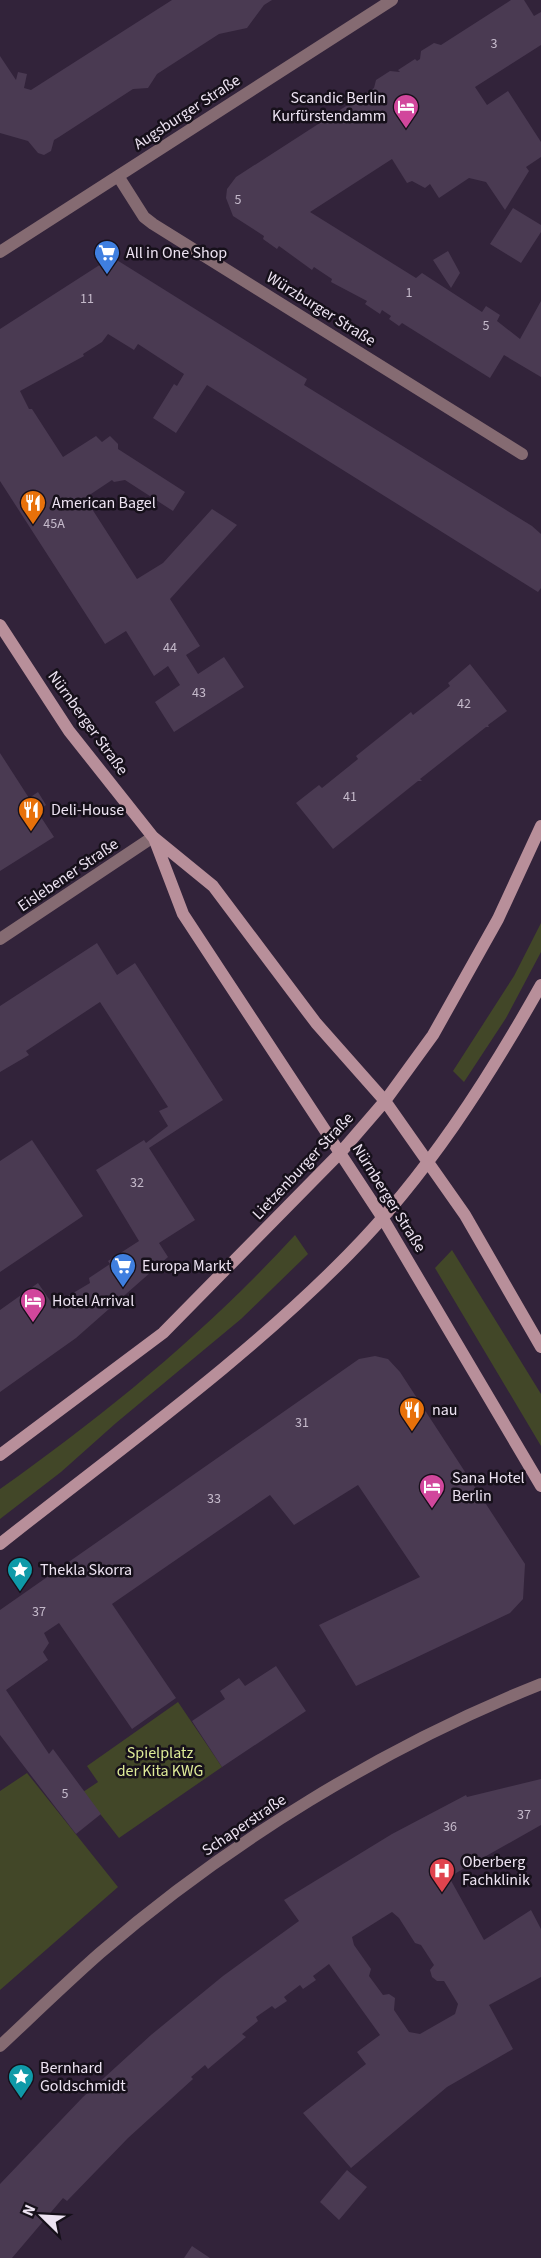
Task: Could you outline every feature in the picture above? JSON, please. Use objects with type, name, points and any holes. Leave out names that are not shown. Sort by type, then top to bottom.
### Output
[{"type":"main road","name":"Nürnberger Straße","points":[[0,625],[69,730],[153,837],[213,886],[316,1023],[385,1101],[429,1160],[465,1215],[541,1347]]},
{"type":"main road","name":"Lietzenburger Straße","points":[[0,1455],[163,1333],[341,1152],[385,1101],[433,1035],[459,993],[503,910],[541,826]]},
{"type":"main road","name":"Nürnberger Straße","points":[[153,837],[183,914],[382,1217],[541,1486]]},
{"type":"main road","points":[[0,1544],[265,1334],[351,1252],[429,1160],[509,1042],[541,985]]},
{"type":"street","name":"Augsburger Straße","points":[[0,252],[392,0]]},
{"type":"street","name":"Würzburger Straße","points":[[118,176],[144,216],[153,224],[522,454]]},
{"type":"street","name":"Eislebener Straße","points":[[0,939],[153,837]]},
{"type":"street","name":"Schaperstraße","points":[[0,2046],[101,1953],[241,1845],[388,1757],[497,1701],[541,1684]]},
{"type":"green space","points":[[541,923],[541,952],[506,1018],[464,1082],[453,1071],[514,976]]},
{"type":"green space","points":[[295,1235],[308,1254],[241,1319],[61,1472],[0,1519],[0,1489],[79,1431],[154,1370],[226,1305]]},
{"type":"green space","points":[[452,1250],[541,1394],[541,1446],[435,1268]]},
{"type":"green space","name":"Spielplatz der Kita KWG","points":[[178,1702],[222,1767],[119,1838],[83,1792],[98,1782],[87,1766]]},
{"type":"green space","points":[[27,1773],[118,1887],[0,1990],[0,1791]]},
{"type":"building","points":[[172,0],[272,0],[264,5],[247,28],[219,34],[157,74],[148,88],[133,89],[54,140],[51,151],[44,155],[38,153],[28,141],[0,133],[0,56],[16,80],[18,72],[27,74],[24,88],[31,90]]},
{"type":"building","points":[[511,0],[524,0],[534,16],[541,12],[541,45],[475,87],[487,105],[508,91],[541,142],[541,157],[526,167],[529,171],[505,210],[486,182],[469,178],[439,198],[430,184],[425,188],[412,181],[407,183],[392,159],[310,212],[416,278],[422,273],[482,312],[486,306],[500,315],[497,321],[520,339],[541,301],[541,377],[504,355],[490,378],[402,323],[399,326],[389,319],[391,316],[382,310],[380,314],[365,304],[367,301],[331,282],[332,279],[314,267],[312,270],[279,246],[277,249],[263,239],[264,236],[233,216],[226,198],[227,189],[236,177],[374,88],[376,80],[390,71],[400,72],[398,70],[415,59],[417,61],[420,59],[421,51],[434,43],[441,45]]},
{"type":"building","points":[[513,208],[541,225],[541,232],[521,263],[490,244]]},
{"type":"building","points":[[448,251],[460,273],[451,288],[433,260]]},
{"type":"building","points":[[112,257],[307,379],[304,385],[532,526],[541,534],[541,588],[538,592],[207,385],[176,433],[153,418],[174,384],[177,386],[184,374],[138,344],[134,350],[108,334],[102,342],[83,354],[84,356],[20,391],[29,409],[32,409],[63,457],[96,436],[102,442],[110,436],[118,444],[118,449],[185,492],[173,511],[125,480],[114,482],[112,480],[85,498],[137,579],[163,563],[212,509],[237,525],[170,599],[200,646],[186,655],[198,674],[224,657],[244,687],[174,732],[155,702],[180,685],[168,666],[154,676],[126,631],[105,644],[0,481],[0,329]]},
{"type":"building","points":[[470,664],[507,711],[420,779],[422,781],[418,781],[333,849],[296,803],[319,785],[322,788],[358,759],[356,756],[411,712],[413,715],[450,686],[448,683]]},
{"type":"building","points":[[0,753],[29,798],[38,792],[46,805],[37,811],[54,837],[0,871]]},
{"type":"building","points":[[97,943],[117,975],[135,963],[223,1100],[149,1148],[195,1220],[159,1243],[168,1257],[76,1338],[0,1392],[0,1310],[38,1283],[53,1305],[90,1283],[89,1278],[110,1264],[108,1261],[139,1241],[96,1170],[144,1140],[146,1143],[168,1126],[159,1111],[168,1107],[100,1002],[26,1051],[29,1055],[0,1072],[0,1006]]},
{"type":"building","points":[[32,1140],[83,1216],[0,1272],[0,1161]]},
{"type":"building","points":[[375,1356],[388,1359],[400,1372],[525,1564],[523,1599],[510,1613],[356,1686],[319,1625],[420,1577],[358,1485],[294,1525],[270,1495],[112,1604],[176,1698],[132,1729],[59,1623],[44,1633],[49,1643],[43,1652],[48,1660],[6,1690],[49,1754],[53,1749],[101,1814],[76,1834],[0,1735],[0,1610],[359,1359]]},
{"type":"building","points":[[276,1666],[306,1711],[222,1767],[192,1721],[225,1699],[220,1691],[239,1678],[245,1686]]},
{"type":"building","points":[[541,1779],[541,1825],[449,1877],[484,1940],[531,1910],[541,1929],[541,1977],[489,2005],[513,2049],[447,2087],[351,2168],[303,2113],[366,2064],[357,2052],[380,2035],[329,1964],[313,1976],[316,1980],[303,1989],[300,1985],[284,1997],[287,2001],[275,2009],[272,2006],[256,2017],[258,2021],[242,2034],[246,2037],[208,2069],[205,2065],[191,2077],[193,2079],[128,2138],[67,2201],[63,2198],[12,2258],[0,2258],[0,2184],[83,2097],[151,2035],[223,1976],[299,1921],[284,1900],[392,1834],[466,1795],[467,1797]],"holes":[[[392,1912],[399,1918],[415,1943],[421,1945],[434,1965],[430,1970],[432,1977],[437,1981],[444,1981],[458,2004],[455,2014],[420,2034],[409,2032],[394,2010],[395,1998],[389,1994],[383,1995],[369,1976],[371,1969],[354,1945],[352,1937]]]},
{"type":"building","points":[[347,2170],[367,2187],[339,2220],[320,2202]]},
{"type":"building","points":[[192,2246],[210,2258],[184,2258]]},
{"type":"place","name":"Scandic Berlin Kurfürstendamm","points":[[406,130]]},
{"type":"place","name":"All in One Shop","points":[[107,276]]},
{"type":"place","name":"American Bagel","points":[[33,526]]},
{"type":"place","name":"Deli-House","points":[[31,833]]},
{"type":"place","name":"Europa Markt","points":[[123,1289]]},
{"type":"place","name":"Hotel Arrival","points":[[33,1324]]},
{"type":"place","name":"nau","points":[[412,1433]]},
{"type":"place","name":"Sana Hotel Berlin","points":[[432,1510]]},
{"type":"place","name":"Thekla Skorra","points":[[20,1593]]},
{"type":"place","name":"Oberberg Fachklinik","points":[[442,1894]]},
{"type":"place","name":"Bernhard Goldschmidt","points":[[21,2100]]}]
